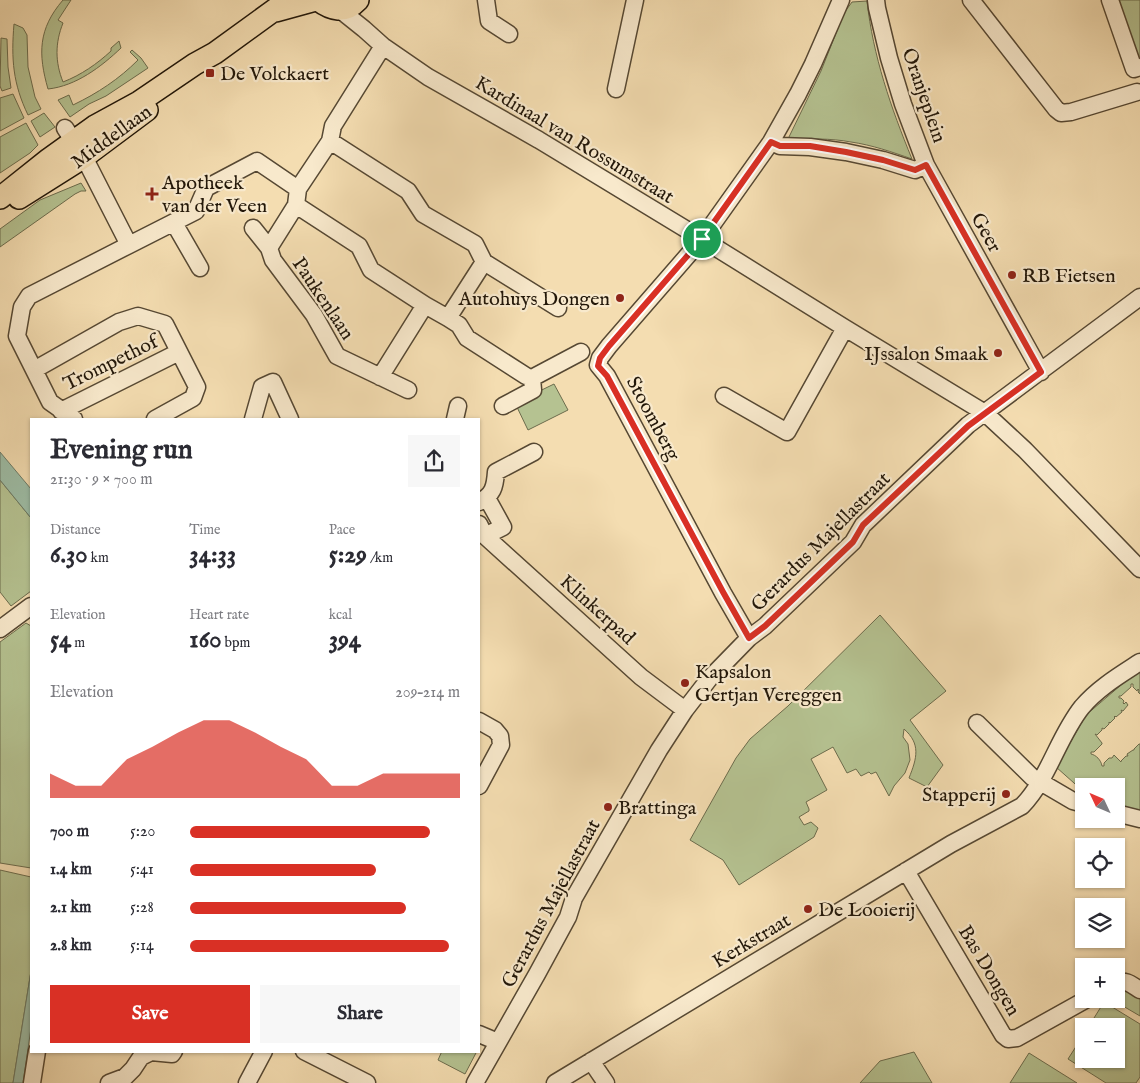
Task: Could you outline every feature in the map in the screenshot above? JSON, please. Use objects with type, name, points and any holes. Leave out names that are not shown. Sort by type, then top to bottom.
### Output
[{"type":"main road","points":[[317,0],[327,7],[351,4]]},
{"type":"main road","name":"Middellaan","points":[[0,198],[49,159],[74,142],[192,76],[215,53],[280,6],[317,0]]},
{"type":"main road","name":"Middellaan","points":[[0,210],[74,142]]},
{"type":"street","points":[[486,0],[489,20],[509,34]]},
{"type":"street","points":[[616,89],[635,0]]},
{"type":"street","points":[[702,239],[771,142],[806,79],[842,0]]},
{"type":"street","name":"Oranjeplein","points":[[771,142],[780,146],[810,146],[846,152],[883,160],[915,170],[926,165],[903,104],[889,58],[876,0]]},
{"type":"street","points":[[971,0],[1056,109],[1061,112],[1071,112],[1139,96],[1137,68],[1110,0]]},
{"type":"street","name":"Kardinaal van Rossumstraat","points":[[351,4],[364,29],[383,46],[428,76],[539,140],[844,328],[985,412],[1025,450],[1140,569]]},
{"type":"street","name":"Paukenlaan","points":[[269,248],[330,142],[333,126],[383,46]]},
{"type":"street","points":[[74,142],[129,246]]},
{"type":"street","points":[[330,142],[408,191],[423,214],[475,244],[484,262],[558,308]]},
{"type":"street","points":[[67,415],[50,402],[17,336],[22,307],[29,296],[196,211],[206,188],[258,161],[297,197],[359,246],[371,270],[459,325],[467,338],[530,383]]},
{"type":"street","name":"Geer","points":[[926,165],[1041,372]]},
{"type":"street","points":[[174,223],[200,268]]},
{"type":"street","name":"Paukenlaan","points":[[253,228],[269,248],[273,260],[314,315],[337,356],[408,390]]},
{"type":"street","name":"Stoomberg","points":[[702,239],[609,346],[600,358],[598,366],[607,376],[749,638]]},
{"type":"street","points":[[448,318],[484,262]]},
{"type":"street","name":"Gerardus Majellastraat","points":[[475,1083],[568,917],[574,898],[659,750],[685,710],[709,679],[749,638],[765,626],[853,542],[863,525],[968,426],[1140,297]]},
{"type":"street","points":[[380,377],[425,305]]},
{"type":"street","name":"Trompethof","points":[[34,370],[119,322],[138,316],[165,324],[197,388],[193,398],[157,418]]},
{"type":"street","points":[[724,396],[787,432],[844,328]]},
{"type":"street","name":"Trompethof","points":[[67,415],[179,352]]},
{"type":"street","points":[[503,406],[530,383],[532,378],[582,352]]},
{"type":"street","points":[[253,418],[262,387],[273,382],[290,418]]},
{"type":"street","name":"Klinkerpad","points":[[482,530],[503,527],[483,500],[495,484],[496,472],[534,452]]},
{"type":"street","name":"Klinkerpad","points":[[482,530],[641,677],[685,710]]},
{"type":"street","points":[[0,629],[30,607]]},
{"type":"street","name":"Kerkstraat","points":[[555,1083],[951,844],[1022,806],[1031,797],[1066,732],[1083,706],[1104,687],[1140,662]]},
{"type":"street","points":[[480,722],[500,736],[501,745],[480,784]]},
{"type":"street","points":[[977,723],[1032,777],[1075,802]]},
{"type":"street","points":[[1125,815],[1140,819]]},
{"type":"street","name":"Bas Dongen","points":[[906,871],[1003,1035],[1008,1039],[1017,1038],[1075,1006]]},
{"type":"street","points":[[1125,981],[1140,990]]},
{"type":"street","points":[[480,1034],[498,1042]]},
{"type":"street","points":[[32,1083],[37,1053]]},
{"type":"street","points":[[109,1083],[125,1077],[141,1057],[149,1053]]},
{"type":"street","points":[[247,1083],[263,1053]]},
{"type":"street","points":[[308,1053],[367,1083]]},
{"type":"street","points":[[591,1061],[606,1083]]},
{"type":"shaded area","points":[[63,0],[71,0],[58,20],[63,23],[57,52],[58,67],[63,82],[94,65],[111,51],[111,48],[119,41],[121,48],[105,62],[78,80],[48,89],[43,64],[42,42],[49,21]]},
{"type":"shaded area","points":[[1117,0],[1140,0],[1140,58],[1136,56]]},
{"type":"shaded area","points":[[867,1],[878,62],[897,121],[912,159],[859,143],[820,139],[788,139],[821,71],[844,13],[852,2]]},
{"type":"shaded area","points":[[14,24],[23,28],[27,35],[28,67],[35,97],[41,109],[28,115],[19,93],[14,71]]},
{"type":"shaded area","points":[[1,38],[7,39],[11,88],[2,91],[0,86]]},
{"type":"shaded area","points":[[132,50],[148,68],[70,117],[58,100],[69,95],[73,105],[108,85],[138,60],[130,52]]},
{"type":"shaded area","points":[[13,94],[24,118],[0,131],[0,98]]},
{"type":"shaded area","points":[[44,113],[55,127],[40,137],[31,121]]},
{"type":"shaded area","points":[[26,123],[38,145],[30,153],[0,173],[0,137]]},
{"type":"shaded area","points":[[81,183],[86,191],[75,194],[0,247],[0,229],[40,200]]},
{"type":"shaded area","points":[[554,384],[568,410],[528,430],[515,403]]},
{"type":"shaded area","points":[[0,452],[30,488],[30,517],[0,480]]},
{"type":"shaded area","points":[[0,480],[30,517],[30,592],[11,606],[0,592]]},
{"type":"shaded area","points":[[880,615],[946,691],[910,720],[943,765],[927,787],[909,778],[916,752],[913,740],[904,729],[903,737],[908,744],[910,760],[905,773],[894,786],[889,796],[876,772],[871,774],[869,772],[861,776],[856,769],[847,773],[833,747],[811,759],[827,790],[806,802],[809,811],[799,817],[804,825],[811,822],[818,828],[814,837],[739,885],[723,860],[690,840],[736,758],[750,739],[788,706]]},
{"type":"shaded area","points":[[26,623],[30,625],[30,868],[0,863],[0,642]]},
{"type":"shaded area","points":[[1140,672],[1140,694],[1139,690],[1137,691],[1133,684],[1131,684],[1131,687],[1119,696],[1124,701],[1124,704],[1126,702],[1128,705],[1104,729],[1102,728],[1097,735],[1095,734],[1102,744],[1091,754],[1104,766],[1104,763],[1114,755],[1121,762],[1128,756],[1127,754],[1140,744],[1140,813],[1125,810],[1125,778],[1075,778],[1075,784],[1056,767],[1086,715],[1128,679]]},
{"type":"shaded area","points":[[0,870],[30,877],[30,977],[13,1083],[0,1083]]},
{"type":"shaded area","points":[[30,977],[30,1035],[23,1083],[13,1083]]},
{"type":"shaded area","points":[[1125,988],[1140,996],[1140,1016],[1125,1007]]},
{"type":"shaded area","points":[[1100,1008],[1114,1008],[1140,1024],[1140,1077],[1136,1083],[1106,1083],[1082,1068],[1125,1068],[1125,1018],[1094,1018]]},
{"type":"shaded area","points":[[1075,1048],[1075,1063],[1068,1059]]},
{"type":"shaded area","points":[[914,1052],[932,1083],[860,1083],[880,1061]]},
{"type":"shaded area","points":[[441,1053],[476,1053],[465,1074],[438,1060]]},
{"type":"shaded area","points":[[1029,1053],[1077,1083],[1010,1083]]},
{"type":"place","name":"De Volckaert","points":[[210,73]]},
{"type":"place","name":"Apotheek van der Veen","points":[[152,194]]},
{"type":"place","name":"RB Fietsen","points":[[1012,275]]},
{"type":"place","name":"Autohuys Dongen","points":[[620,298]]},
{"type":"place","name":"IJssalon Smaak","points":[[998,353]]},
{"type":"place","name":"Kapsalon Gertjan Vereggen","points":[[685,683]]},
{"type":"place","name":"Stapperij","points":[[1006,794]]},
{"type":"place","name":"Brattinga","points":[[608,807]]},
{"type":"place","name":"De Looierij","points":[[808,909]]},
{"type":"route","points":[[771,142],[780,146],[810,146],[846,152],[883,160],[915,170],[926,165],[1041,372],[968,426],[863,525],[853,542],[765,626],[749,638],[607,376],[598,366],[600,358],[609,346],[702,239],[771,142]]}]
